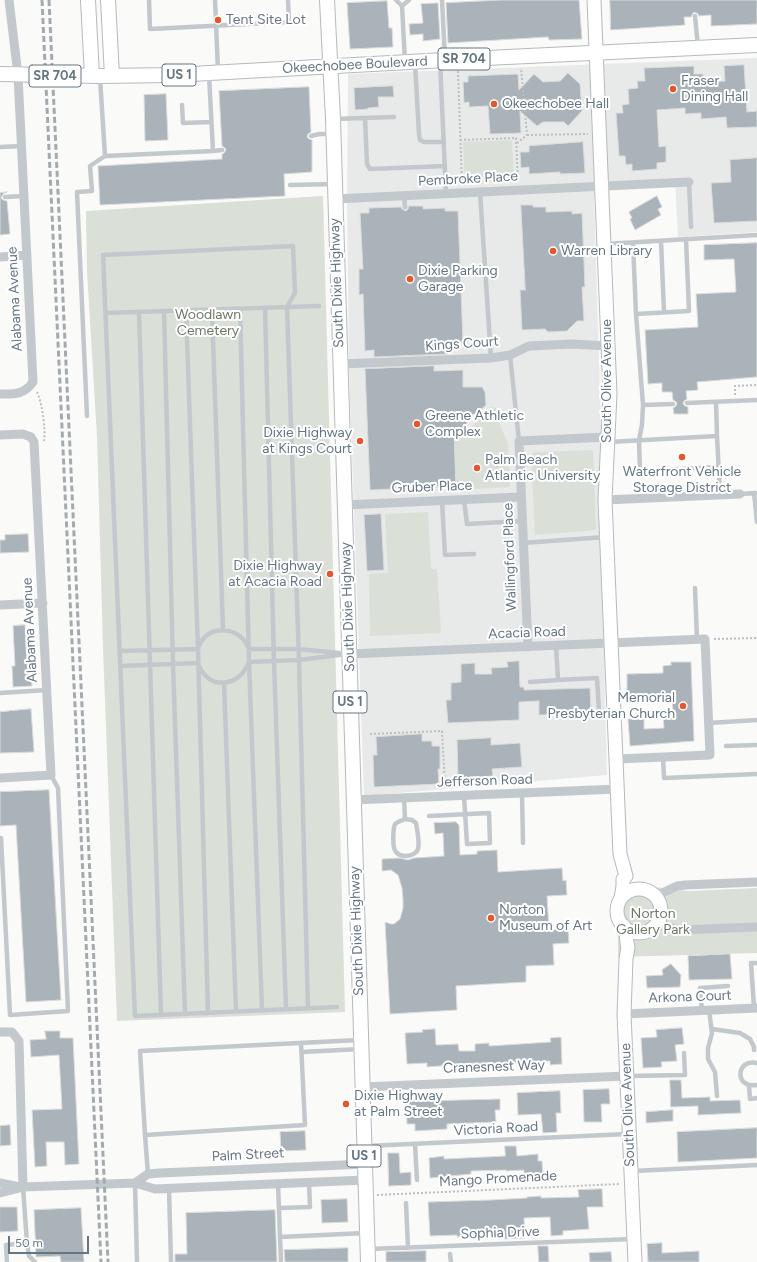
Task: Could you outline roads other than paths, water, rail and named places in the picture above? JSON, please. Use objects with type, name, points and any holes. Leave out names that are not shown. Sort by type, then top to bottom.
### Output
[{"type":"main road","points":[[88,0],[101,76]]},
{"type":"main road","points":[[101,76],[108,0]]},
{"type":"main road","name":"South Dixie Highway","points":[[327,0],[333,119],[368,1256]]},
{"type":"main road","name":"Okeechobee Boulevard","points":[[0,74],[101,76],[214,73],[757,45]]},
{"type":"street","name":"Alabama Avenue","points":[[0,394],[19,393],[27,390],[33,382],[18,75],[9,0]]},
{"type":"street","name":"South Olive Avenue","points":[[594,0],[610,394],[605,500],[620,854],[626,876],[623,879],[621,898]]},
{"type":"street","name":"Pembroke Place","points":[[335,199],[689,182]]},
{"type":"street","points":[[0,257],[27,256]]},
{"type":"street","name":"Kings Court","points":[[340,364],[491,358],[510,355],[529,346],[572,344],[608,346]]},
{"type":"street","name":"Alabama Avenue","points":[[0,435],[23,434],[31,437],[34,442],[51,775]]},
{"type":"street","points":[[519,441],[607,439]]},
{"type":"street","name":"Wallingford Place","points":[[519,441],[528,647]]},
{"type":"street","points":[[605,500],[740,494]]},
{"type":"street","name":"Gruber Place","points":[[344,505],[521,497]]},
{"type":"street","points":[[0,605],[43,603]]},
{"type":"street","points":[[617,759],[710,755],[709,723],[701,639]]},
{"type":"street","name":"Acacia Road","points":[[349,654],[701,639]]},
{"type":"street","points":[[0,778],[51,775]]},
{"type":"street","name":"Jefferson Road","points":[[354,800],[618,789]]},
{"type":"street","points":[[626,876],[629,876],[656,896],[662,909],[658,923],[650,930],[637,933],[630,931],[620,922],[617,910],[621,898],[625,893],[638,888],[645,889]]},
{"type":"street","points":[[656,896],[677,886],[757,882]]},
{"type":"street","points":[[658,923],[678,930],[757,927]]},
{"type":"street","name":"South Olive Avenue","points":[[624,926],[628,948],[626,958],[624,1014],[635,1262]]},
{"type":"street","points":[[628,948],[634,940],[644,932]]},
{"type":"street","name":"Arkona Court","points":[[624,1014],[755,1008]]},
{"type":"street","points":[[0,1032],[12,1032],[19,1042],[23,1188]]},
{"type":"street","name":"Cranesnest Way","points":[[362,1087],[627,1076]]},
{"type":"street","name":"Palm Street","points":[[135,1182],[148,1174],[365,1164]]},
{"type":"street","name":"Palm Street","points":[[0,1193],[23,1188],[135,1182],[155,1189],[169,1189],[365,1180]]},
{"type":"street","name":"Palm Street","points":[[0,1183],[23,1188]]},
{"type":"lane","points":[[149,0],[150,29],[289,22],[288,0]]},
{"type":"lane","points":[[213,151],[212,122],[216,25],[215,0]]},
{"type":"lane","points":[[396,0],[402,6],[420,140],[424,142],[444,142]]},
{"type":"lane","points":[[402,6],[409,0]]},
{"type":"lane","points":[[442,0],[446,193]]},
{"type":"lane","points":[[695,16],[698,48]]},
{"type":"lane","points":[[101,76],[106,156]]},
{"type":"lane","points":[[182,105],[183,123],[212,122]]},
{"type":"lane","points":[[333,119],[394,117]]},
{"type":"lane","points":[[365,118],[367,164],[370,169],[445,166]]},
{"type":"lane","points":[[311,136],[319,134],[333,134]]},
{"type":"lane","points":[[1,147],[22,146]]},
{"type":"lane","points":[[87,416],[77,192],[92,192],[90,166],[106,156],[222,150]]},
{"type":"lane","points":[[689,182],[691,227]]},
{"type":"lane","points":[[290,185],[334,184]]},
{"type":"lane","points":[[480,192],[491,358]]},
{"type":"lane","points":[[404,195],[405,207]]},
{"type":"lane","points":[[4,197],[24,196]]},
{"type":"lane","points":[[604,244],[757,235]]},
{"type":"lane","points":[[636,314],[689,311],[686,239]]},
{"type":"lane","points":[[661,241],[664,312]]},
{"type":"lane","points":[[634,243],[636,314],[643,405],[642,425],[639,440],[640,471],[719,467]]},
{"type":"lane","points":[[308,1008],[299,660],[287,307],[295,293],[293,246],[103,255],[135,1016],[337,1007]]},
{"type":"lane","points":[[106,313],[319,306]]},
{"type":"lane","points":[[265,308],[274,662],[286,1009]]},
{"type":"lane","points":[[240,309],[249,662],[262,1010]]},
{"type":"lane","points":[[212,310],[224,630]]},
{"type":"lane","points":[[164,311],[184,1014]]},
{"type":"lane","points":[[186,311],[198,649],[197,663],[208,1013]]},
{"type":"lane","points":[[139,312],[161,1015]]},
{"type":"lane","points":[[510,355],[519,441]]},
{"type":"lane","points":[[687,403],[757,400]]},
{"type":"lane","points":[[716,402],[720,495]]},
{"type":"lane","points":[[643,405],[673,404]]},
{"type":"lane","points":[[607,439],[639,440],[717,436]]},
{"type":"lane","points":[[740,494],[755,493],[756,522]]},
{"type":"lane","points":[[464,500],[467,524],[522,521]]},
{"type":"lane","points":[[442,501],[445,555],[474,554]]},
{"type":"lane","points":[[523,543],[607,537]]},
{"type":"lane","points":[[695,588],[701,639]]},
{"type":"lane","points":[[198,649],[203,639],[212,632],[224,630],[235,632],[244,639],[249,650]]},
{"type":"lane","points":[[556,646],[558,680]]},
{"type":"lane","points":[[120,651],[198,649]]},
{"type":"lane","points":[[249,650],[298,649],[349,654]]},
{"type":"lane","points":[[249,662],[299,660],[349,654]]},
{"type":"lane","points":[[197,663],[201,671],[207,677],[224,683],[240,677],[246,670],[249,662]]},
{"type":"lane","points":[[121,666],[197,663]]},
{"type":"lane","points":[[530,682],[597,678],[599,712],[615,711]]},
{"type":"lane","points":[[224,683],[236,1011]]},
{"type":"lane","points":[[0,693],[47,690]]},
{"type":"lane","points":[[709,723],[757,720]]},
{"type":"lane","points":[[726,746],[757,745]]},
{"type":"lane","points":[[663,757],[664,778],[757,774]]},
{"type":"lane","points":[[0,838],[2,838],[10,1015],[68,1011],[58,788],[51,775]]},
{"type":"lane","points":[[522,793],[523,843]]},
{"type":"lane","points":[[429,816],[465,814],[489,813],[490,843],[467,844],[465,814],[464,796]]},
{"type":"lane","points":[[404,798],[406,819]]},
{"type":"lane","points":[[406,819],[412,820],[416,823],[418,846],[414,854],[404,856],[396,853],[394,849],[394,828],[395,824],[406,819]]},
{"type":"lane","points":[[755,1008],[751,963],[757,963]]},
{"type":"lane","points":[[717,1096],[715,1072],[708,1059],[708,1048],[712,1029],[705,1010],[700,988],[728,986]]},
{"type":"lane","points":[[712,1029],[740,1034],[750,1039],[754,1050]]},
{"type":"lane","points":[[148,1174],[140,1051],[301,1043],[361,1045]]},
{"type":"lane","points":[[145,1135],[305,1125],[301,1043]]},
{"type":"lane","points":[[302,1052],[361,1045]]},
{"type":"lane","points":[[627,1076],[685,1075],[684,1053]]},
{"type":"lane","points":[[757,1063],[750,1061],[743,1067],[740,1074],[743,1082],[749,1086],[757,1085]]},
{"type":"lane","points":[[749,1086],[750,1099],[757,1098]]},
{"type":"lane","name":"Victoria Road","points":[[364,1146],[629,1134]]},
{"type":"lane","points":[[415,1144],[417,1180]]},
{"type":"lane","points":[[631,1177],[757,1165]]},
{"type":"lane","points":[[135,1182],[137,1262]]},
{"type":"lane","points":[[279,1208],[310,1207],[309,1183]]},
{"type":"lane","points":[[278,1184],[281,1262]]},
{"type":"lane","points":[[23,1188],[29,1256],[35,1262]]},
{"type":"lane","points":[[169,1189],[172,1262]]},
{"type":"lane","points":[[406,1203],[408,1248]]},
{"type":"lane","points":[[280,1237],[367,1233]]},
{"type":"lane","name":"Sophia Drive","points":[[368,1256],[408,1248],[633,1239]]},
{"type":"lane","points":[[7,1262],[6,1245],[27,1243]]},
{"type":"lane","points":[[450,1254],[451,1262]]},
{"type":"railway","points":[[42,0],[101,1262]]},
{"type":"railway","points":[[49,0],[108,1262]]},
{"type":"place","name":"Tent Site Lot","points":[[218,20]]},
{"type":"place","name":"Fraser Dining Hall","points":[[673,89]]},
{"type":"place","name":"Okeechobee Hall","points":[[494,104]]},
{"type":"place","name":"Warren Library","points":[[553,251]]},
{"type":"place","name":"Dixie Parking Garage","points":[[410,279]]},
{"type":"place","name":"Greene Athletic Complex","points":[[417,424]]},
{"type":"place","name":"Dixie Highway at Kings Court","points":[[360,441]]},
{"type":"place","name":"Waterfront Vehicle Storage District","points":[[682,457]]},
{"type":"place","name":"Palm Beach Atlantic University","points":[[477,468]]},
{"type":"place","name":"Dixie Highway at Acacia Road","points":[[330,574]]},
{"type":"place","name":"Memorial Presbyterian Church","points":[[683,706]]},
{"type":"place","name":"Norton Museum of Art","points":[[491,918]]},
{"type":"place","name":"Dixie Highway at Palm Street","points":[[346,1104]]},
{"type":"park label","name":"Woodlawn Cemetery","points":[[208,324]]},
{"type":"park label","name":"Norton Gallery Park","points":[[653,922]]}]
